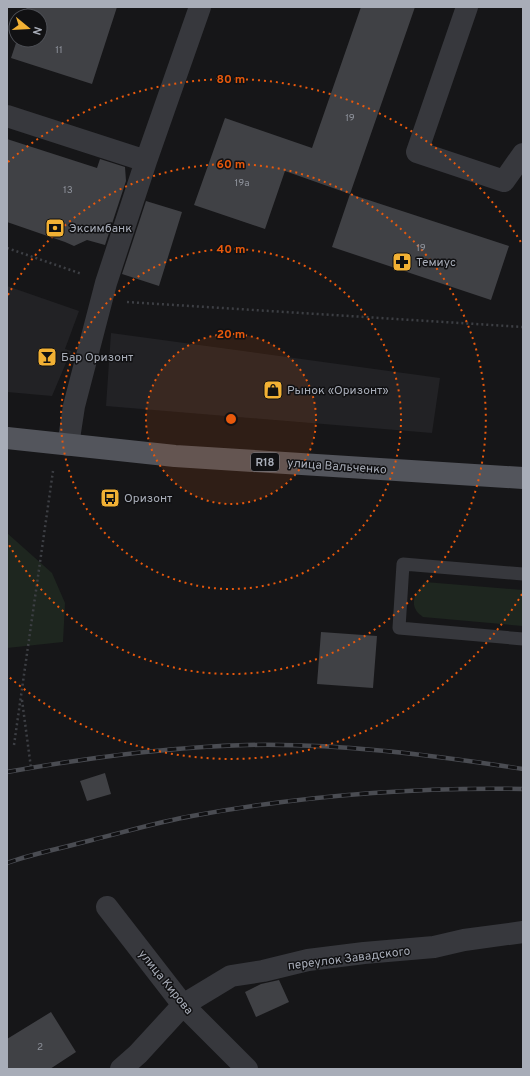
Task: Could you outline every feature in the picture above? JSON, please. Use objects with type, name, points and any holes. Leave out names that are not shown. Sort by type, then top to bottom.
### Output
[{"type":"main road","name":"улица Вальченко","points":[[7,438],[175,456],[523,478]]},
{"type":"street","points":[[68,445],[74,406],[106,282],[146,161],[200,7]]},
{"type":"street","points":[[467,7],[417,152],[504,181],[523,154]]},
{"type":"street","points":[[7,116],[146,161]]},
{"type":"street","name":"улица Кирова","points":[[107,907],[183,1005],[247,1069]]},
{"type":"street","name":"переулок Завадского","points":[[121,1069],[138,1054],[183,1005],[231,976],[263,971],[308,960],[364,953],[434,947],[464,940],[523,932]]},
{"type":"lane","points":[[523,574],[403,564],[399,628],[523,639]]},
{"type":"path","points":[[7,248],[106,282],[124,302],[523,326]]},
{"type":"path","points":[[14,745],[53,471]]},
{"type":"path","points":[[21,696],[31,768]]},
{"type":"shaded area","points":[[7,286],[79,311],[65,349],[71,351],[52,396],[7,392]]},
{"type":"shaded area","name":"Рынок «Оризонт»","points":[[111,333],[440,378],[432,433],[106,406]]},
{"type":"shaded area","points":[[7,533],[52,573],[65,603],[63,642],[7,648]]},
{"type":"shaded area","points":[[425,582],[523,590],[523,626],[423,617],[418,613],[414,606],[414,599],[417,591]]},
{"type":"building","points":[[117,7],[92,84],[11,58],[14,48],[48,48],[48,8],[27,8]]},
{"type":"building","points":[[361,7],[415,7],[350,194],[285,171],[265,229],[194,205],[225,118],[312,148]]},
{"type":"building","points":[[7,139],[97,168],[100,159],[125,167],[126,181],[105,245],[87,240],[74,246],[7,222]]},
{"type":"building","points":[[350,194],[509,246],[491,300],[332,247]]},
{"type":"building","points":[[146,201],[182,212],[159,286],[122,274]]},
{"type":"building","points":[[321,632],[377,636],[373,688],[317,684]]},
{"type":"building","points":[[105,773],[111,794],[87,801],[80,781]]},
{"type":"building","points":[[279,980],[289,1002],[256,1017],[245,992],[261,984]]},
{"type":"building","points":[[51,1012],[76,1052],[50,1069],[7,1069],[7,1039]]},
{"type":"railway","points":[[7,772],[126,754],[186,748],[247,745],[351,748],[454,759],[523,769]]},
{"type":"railway","points":[[7,863],[39,853],[167,821],[274,803],[398,791],[523,789]]},
{"type":"place","name":"Эксимбанк","points":[[55,228]]},
{"type":"place","name":"Темиус","points":[[402,262]]},
{"type":"place","name":"Бар Оризонт","points":[[47,357]]},
{"type":"place","name":"Рынок «Оризонт»","points":[[273,390]]},
{"type":"place","name":"Оризонт","points":[[110,498]]}]
